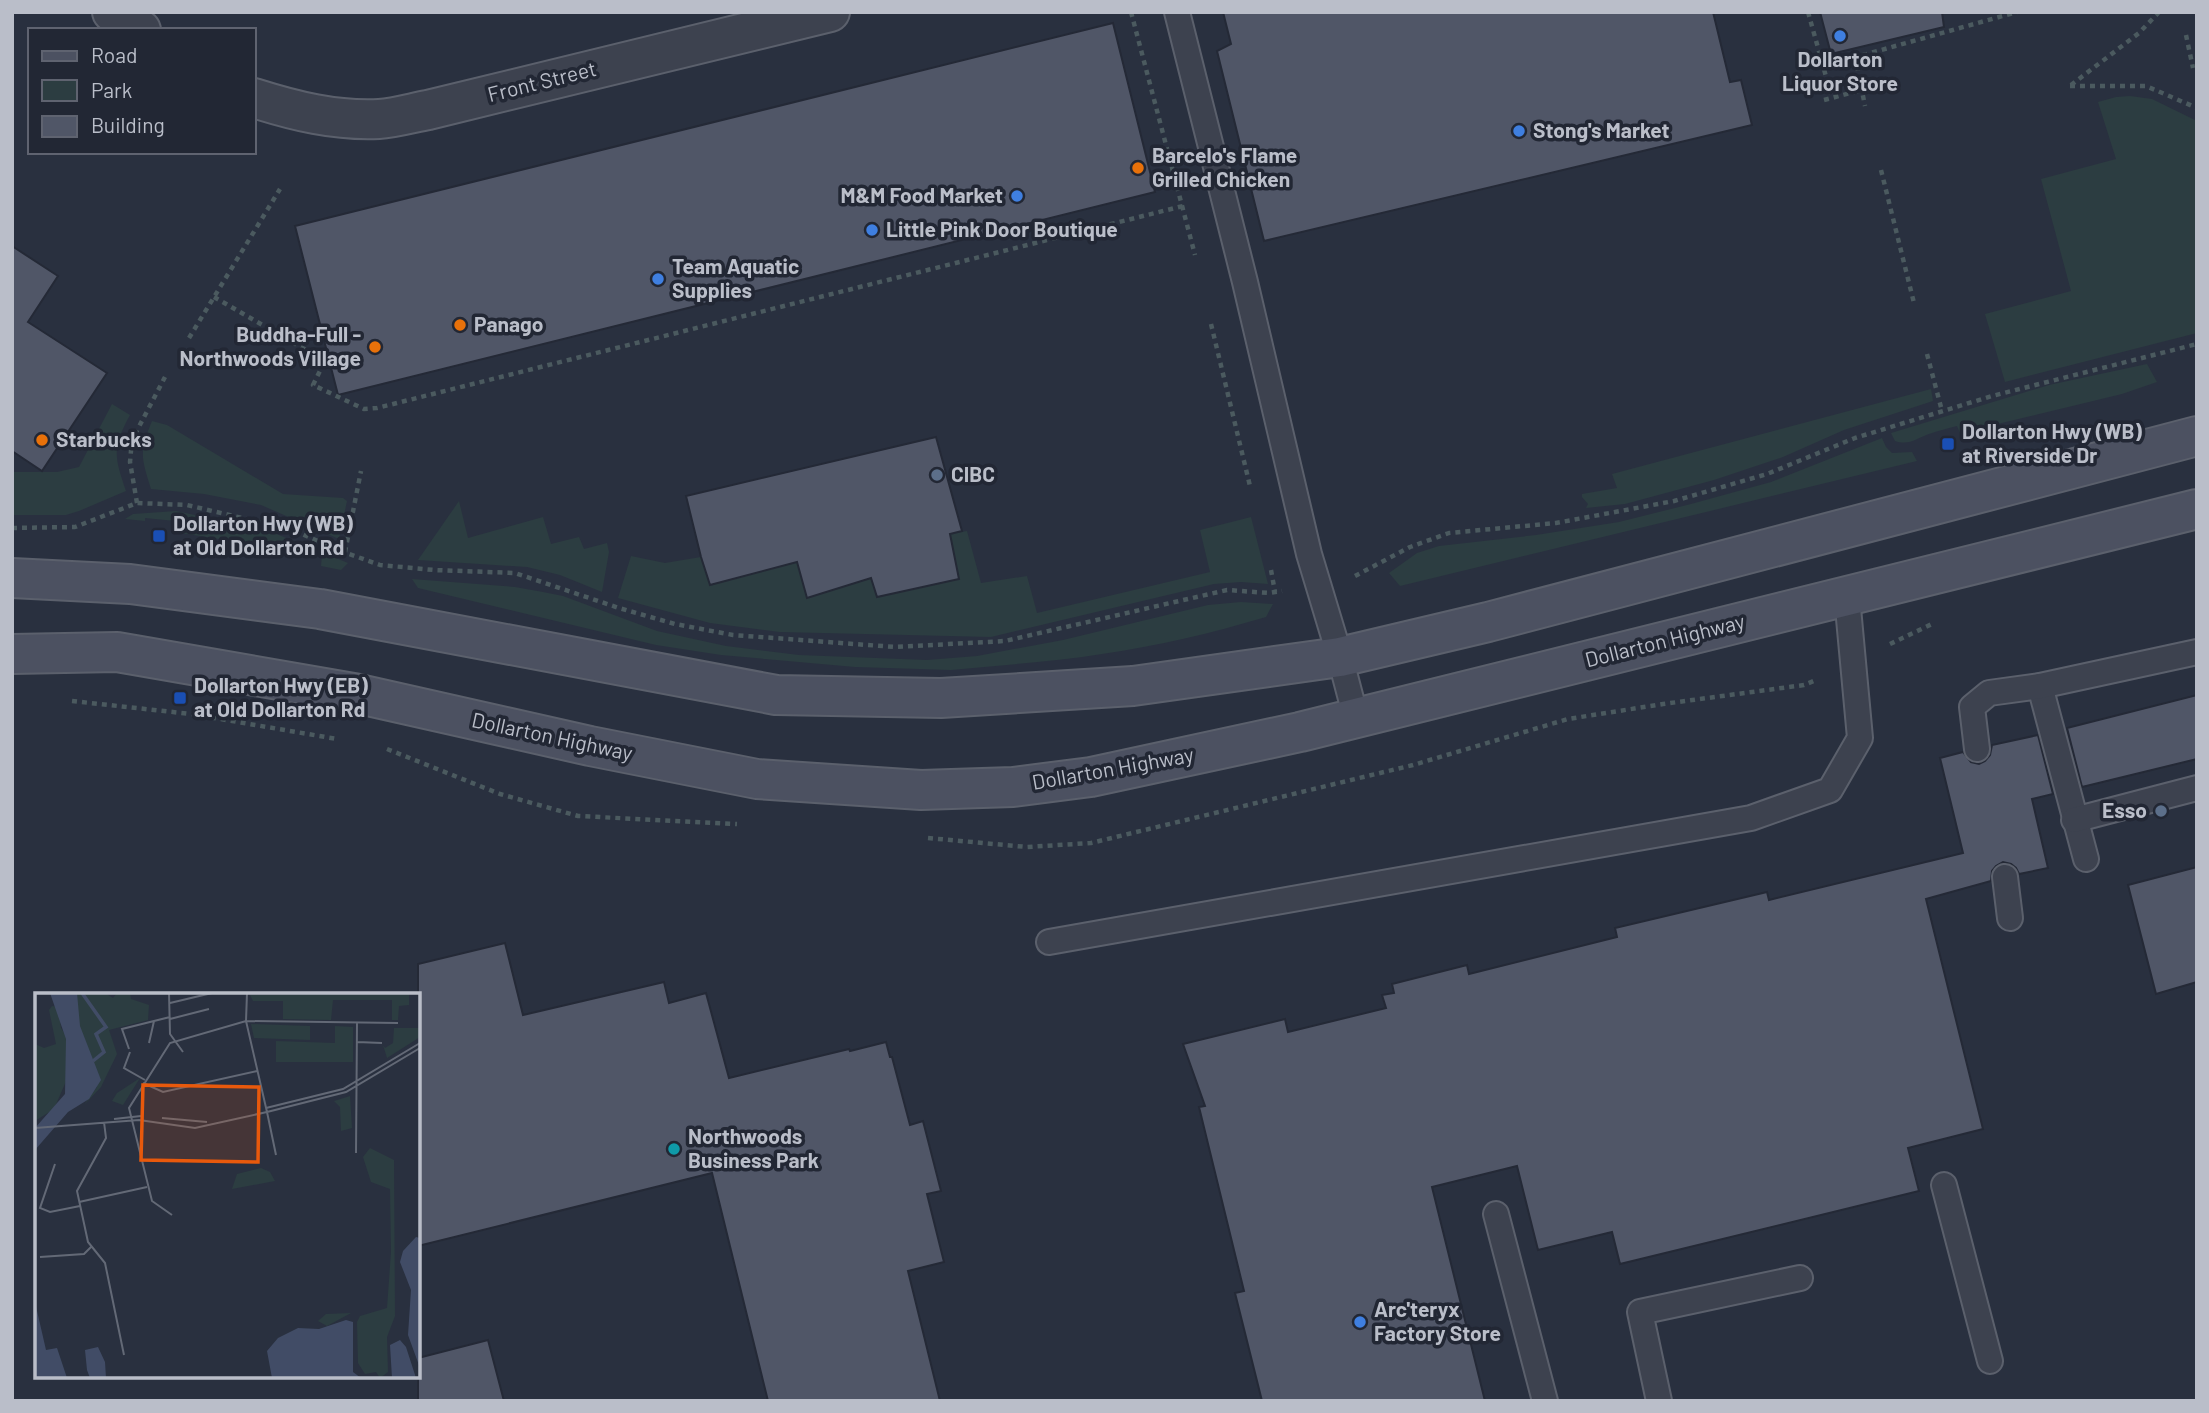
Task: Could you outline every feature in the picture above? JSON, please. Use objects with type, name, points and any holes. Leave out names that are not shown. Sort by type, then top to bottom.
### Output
[{"type":"main road","points":[[12,578],[130,584],[320,610],[776,695],[941,698],[1133,686],[1340,657],[1488,622],[2197,436]]},
{"type":"main road","name":"Dollarton Highway","points":[[12,654],[117,652],[359,694],[590,746],[757,779],[921,790],[1013,787],[1091,777],[1356,718],[2197,509]]},
{"type":"street","points":[[112,12],[138,28]]},
{"type":"street","name":"Front Street","points":[[256,99],[298,112],[342,119],[382,119],[830,12]]},
{"type":"lane","points":[[1177,12],[1245,282],[1309,554],[1356,718]]},
{"type":"lane","points":[[1049,942],[1751,818],[1830,790],[1860,738],[1847,597]]},
{"type":"lane","points":[[1978,749],[1972,707],[1989,693],[2040,686],[2197,652]]},
{"type":"lane","points":[[2040,686],[2086,859]]},
{"type":"lane","points":[[2074,820],[2197,788]]},
{"type":"lane","points":[[2005,877],[2010,918]]},
{"type":"lane","points":[[1944,1185],[1990,1361]]},
{"type":"lane","points":[[1496,1214],[1545,1401]]},
{"type":"lane","points":[[1659,1401],[1640,1312],[1800,1278]]},
{"type":"path","points":[[1130,12],[1198,265]]},
{"type":"path","points":[[1808,12],[1832,98]]},
{"type":"path","points":[[1824,66],[2017,12]]},
{"type":"path","points":[[2159,12],[2139,33],[2070,86],[2146,86],[2197,108]]},
{"type":"path","points":[[2186,35],[2193,68]]},
{"type":"path","points":[[1855,57],[1865,106]]},
{"type":"path","points":[[1824,100],[1862,90]]},
{"type":"path","points":[[1881,170],[1914,303]]},
{"type":"path","points":[[189,338],[280,189]]},
{"type":"path","points":[[214,297],[325,360],[313,385],[364,409],[377,408],[1190,204]]},
{"type":"path","points":[[1211,324],[1251,486]]},
{"type":"path","points":[[12,528],[75,527],[137,503],[187,505],[293,530],[380,565],[516,573],[664,621],[733,635],[895,648],[1005,641],[1227,590],[1275,592],[1319,586],[1361,574],[1410,547],[1449,533],[1556,523],[1674,501],[1767,474],[1855,438],[1942,411],[2016,389],[2197,344]]},
{"type":"path","points":[[1927,354],[1942,411]]},
{"type":"path","points":[[137,503],[130,461],[132,440],[165,377]]},
{"type":"path","points":[[345,552],[361,471]]},
{"type":"path","points":[[1270,568],[1275,592]]},
{"type":"green space","points":[[2130,96],[2152,99],[2197,121],[2197,333],[2005,382],[1985,314],[2071,291],[2041,179],[2116,159],[2098,102]]},
{"type":"green space","points":[[2147,364],[2157,382],[2122,394],[1960,433],[1957,426],[1909,442],[1895,441],[1891,433],[2049,385]]},
{"type":"green space","points":[[1931,389],[1933,401],[1844,430],[1783,457],[1714,480],[1625,504],[1586,508],[1588,504],[1582,497],[1582,494],[1617,488],[1612,474]]},
{"type":"green space","points":[[112,404],[130,415],[120,436],[117,452],[126,491],[66,515],[12,515],[12,472],[57,472],[79,467]]},
{"type":"green space","points":[[152,421],[167,425],[283,494],[343,498],[347,501],[339,539],[261,505],[204,494],[151,489],[143,448]]},
{"type":"green space","points":[[1882,438],[1892,453],[1912,452],[1917,461],[1400,586],[1389,573],[1417,553],[1439,546],[1619,522],[1691,504],[1771,482]]},
{"type":"green space","points":[[459,501],[468,538],[543,517],[551,544],[579,537],[584,549],[607,543],[609,552],[602,592],[560,575],[527,567],[418,560]]},
{"type":"green space","points":[[176,511],[269,531],[348,563],[341,570],[321,566],[322,555],[174,532],[175,521],[125,519],[133,514]]},
{"type":"green space","points":[[1251,517],[1268,584],[1214,584],[991,637],[780,632],[710,623],[618,598],[631,556],[665,563],[701,557],[711,585],[797,562],[807,598],[871,578],[877,596],[958,579],[950,534],[967,531],[981,583],[1027,576],[1037,613],[1210,572],[1200,530]]},
{"type":"green space","points":[[412,579],[515,587],[563,596],[657,631],[726,646],[799,655],[927,660],[977,656],[1063,640],[1208,605],[1241,602],[1273,604],[1266,617],[1164,643],[1064,659],[951,670],[855,667],[721,655],[656,645],[418,588]]},
{"type":"building","points":[[1223,12],[1713,12],[1730,82],[1741,80],[1752,125],[1264,241],[1217,51],[1231,44]]},
{"type":"building","points":[[1820,12],[1942,12],[1944,27],[1831,54]]},
{"type":"building","points":[[1113,23],[1155,192],[338,395],[295,226]]},
{"type":"building","points":[[12,246],[58,276],[28,322],[107,373],[42,471],[12,451]]},
{"type":"building","points":[[936,437],[962,531],[950,534],[959,579],[877,597],[871,578],[807,598],[797,562],[710,585],[686,496]]},
{"type":"building","points":[[2197,695],[2197,759],[2082,787],[2067,728]]},
{"type":"building","points":[[2038,735],[2053,794],[2032,799],[2048,868],[2019,874],[2011,864],[2003,862],[1992,871],[1991,881],[1926,899],[1983,1129],[1908,1148],[1919,1191],[1620,1264],[1612,1232],[1538,1250],[1517,1166],[1432,1187],[1485,1401],[1262,1401],[1235,1293],[1244,1291],[1199,1107],[1205,1106],[1183,1044],[1285,1019],[1288,1032],[1386,1008],[1382,995],[1394,993],[1392,984],[1467,965],[1469,974],[1617,937],[1615,928],[1767,892],[1769,900],[1963,853],[1940,758],[1963,752],[1971,762],[1979,764],[1990,755],[1992,745]]},
{"type":"building","points":[[2197,867],[2197,982],[2156,994],[2128,885]]},
{"type":"building","name":"Northwoods Business Park","points":[[505,943],[523,1015],[664,982],[669,1003],[706,993],[729,1078],[886,1042],[910,1125],[923,1121],[941,1191],[927,1194],[944,1262],[908,1271],[940,1401],[768,1401],[712,1173],[420,1246],[418,964]]},
{"type":"building","points":[[488,1340],[504,1401],[418,1401],[420,1357]]},
{"type":"place","name":"Dollarton Liquor Store","points":[[1840,36]]},
{"type":"place","name":"Stong's Market","points":[[1519,131]]},
{"type":"place","name":"Barcelo's Flame Grilled Chicken","points":[[1138,168]]},
{"type":"place","name":"M&M Food Market","points":[[1017,196]]},
{"type":"place","name":"Little Pink Door Boutique","points":[[872,230]]},
{"type":"place","name":"Team Aquatic Supplies","points":[[658,279]]},
{"type":"place","name":"Panago","points":[[460,325]]},
{"type":"place","name":"Buddha-Full - Northwoods Village","points":[[375,347]]},
{"type":"place","name":"Starbucks","points":[[42,440]]},
{"type":"place","name":"Dollarton Hwy (WB) at Riverside Dr","points":[[1948,444]]},
{"type":"place","name":"CIBC","points":[[937,475]]},
{"type":"place","name":"Dollarton Hwy (WB) at Old Dollarton Rd","points":[[159,536]]},
{"type":"place","name":"Dollarton Hwy (EB) at Old Dollarton Rd","points":[[180,698]]},
{"type":"place","name":"Esso","points":[[2161,811]]},
{"type":"place","name":"Northwoods Business Park","points":[[674,1149]]},
{"type":"place","name":"Arc'teryx Factory Store","points":[[1360,1322]]}]
